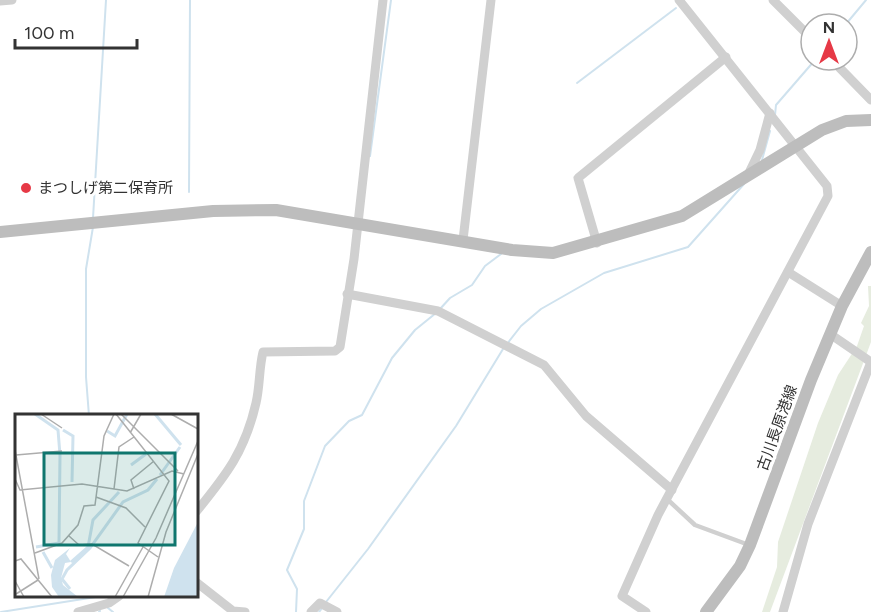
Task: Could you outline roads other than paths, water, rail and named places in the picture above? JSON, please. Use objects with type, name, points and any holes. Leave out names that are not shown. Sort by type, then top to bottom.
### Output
[{"type":"street","points":[[0,1],[12,0]]},
{"type":"street","points":[[198,510],[227,476],[243,447],[257,400],[263,352],[335,351],[340,347],[345,330],[347,294],[383,0]]},
{"type":"street","points":[[463,240],[491,0]]},
{"type":"street","points":[[646,612],[622,596],[669,495],[828,196],[827,186],[679,0]]},
{"type":"street","points":[[773,0],[799,26]]},
{"type":"street","points":[[597,243],[579,178],[726,57]]},
{"type":"street","points":[[844,72],[871,100]]},
{"type":"street","points":[[747,177],[760,150],[770,113]]},
{"type":"street","points":[[0,232],[251,209],[276,210],[532,253],[553,253],[597,243],[682,216],[830,127],[846,121],[871,120]]},
{"type":"street","name":"古川長原港線","points":[[706,612],[740,566],[750,545],[787,438],[842,306],[871,252]]},
{"type":"street","points":[[788,272],[842,306]]},
{"type":"street","points":[[347,294],[434,310],[544,365],[586,416],[669,495]]},
{"type":"street","points":[[783,612],[808,524],[870,361],[830,334]]},
{"type":"street","points":[[198,584],[233,611],[245,612]]},
{"type":"street","points":[[78,612],[109,603],[118,597]]},
{"type":"street","points":[[311,612],[320,603],[338,612]]},
{"type":"lane","points":[[669,495],[695,525],[750,545]]},
{"type":"waterway","points":[[93,218],[106,0]]},
{"type":"waterway","points":[[189,192],[190,0]]},
{"type":"waterway","points":[[370,156],[391,0]]},
{"type":"waterway","points":[[856,12],[866,0]]},
{"type":"waterway","points":[[577,83],[676,8]]},
{"type":"waterway","points":[[775,115],[776,105],[805,72]]},
{"type":"waterway","points":[[762,160],[770,131]]},
{"type":"waterway","points":[[507,344],[521,326],[541,309],[604,273],[688,247],[744,184]]},
{"type":"waterway","points":[[89,414],[86,377],[86,269],[93,227]]},
{"type":"waterway","points":[[440,309],[450,298],[472,285],[485,266],[501,254]]},
{"type":"waterway","points":[[296,612],[297,589],[287,570],[304,529],[304,501],[325,446],[349,421],[362,415],[392,358],[415,330],[436,313]]},
{"type":"waterway","points":[[326,602],[368,549],[456,426],[503,349]]},
{"type":"waterway","points":[[1,612],[96,597]]},
{"type":"waterway","points":[[319,612],[323,607]]},
{"type":"waterway","points":[[108,608],[113,612]]},
{"type":"place","name":"まつしげ第二保育所","points":[[26,188]]}]
